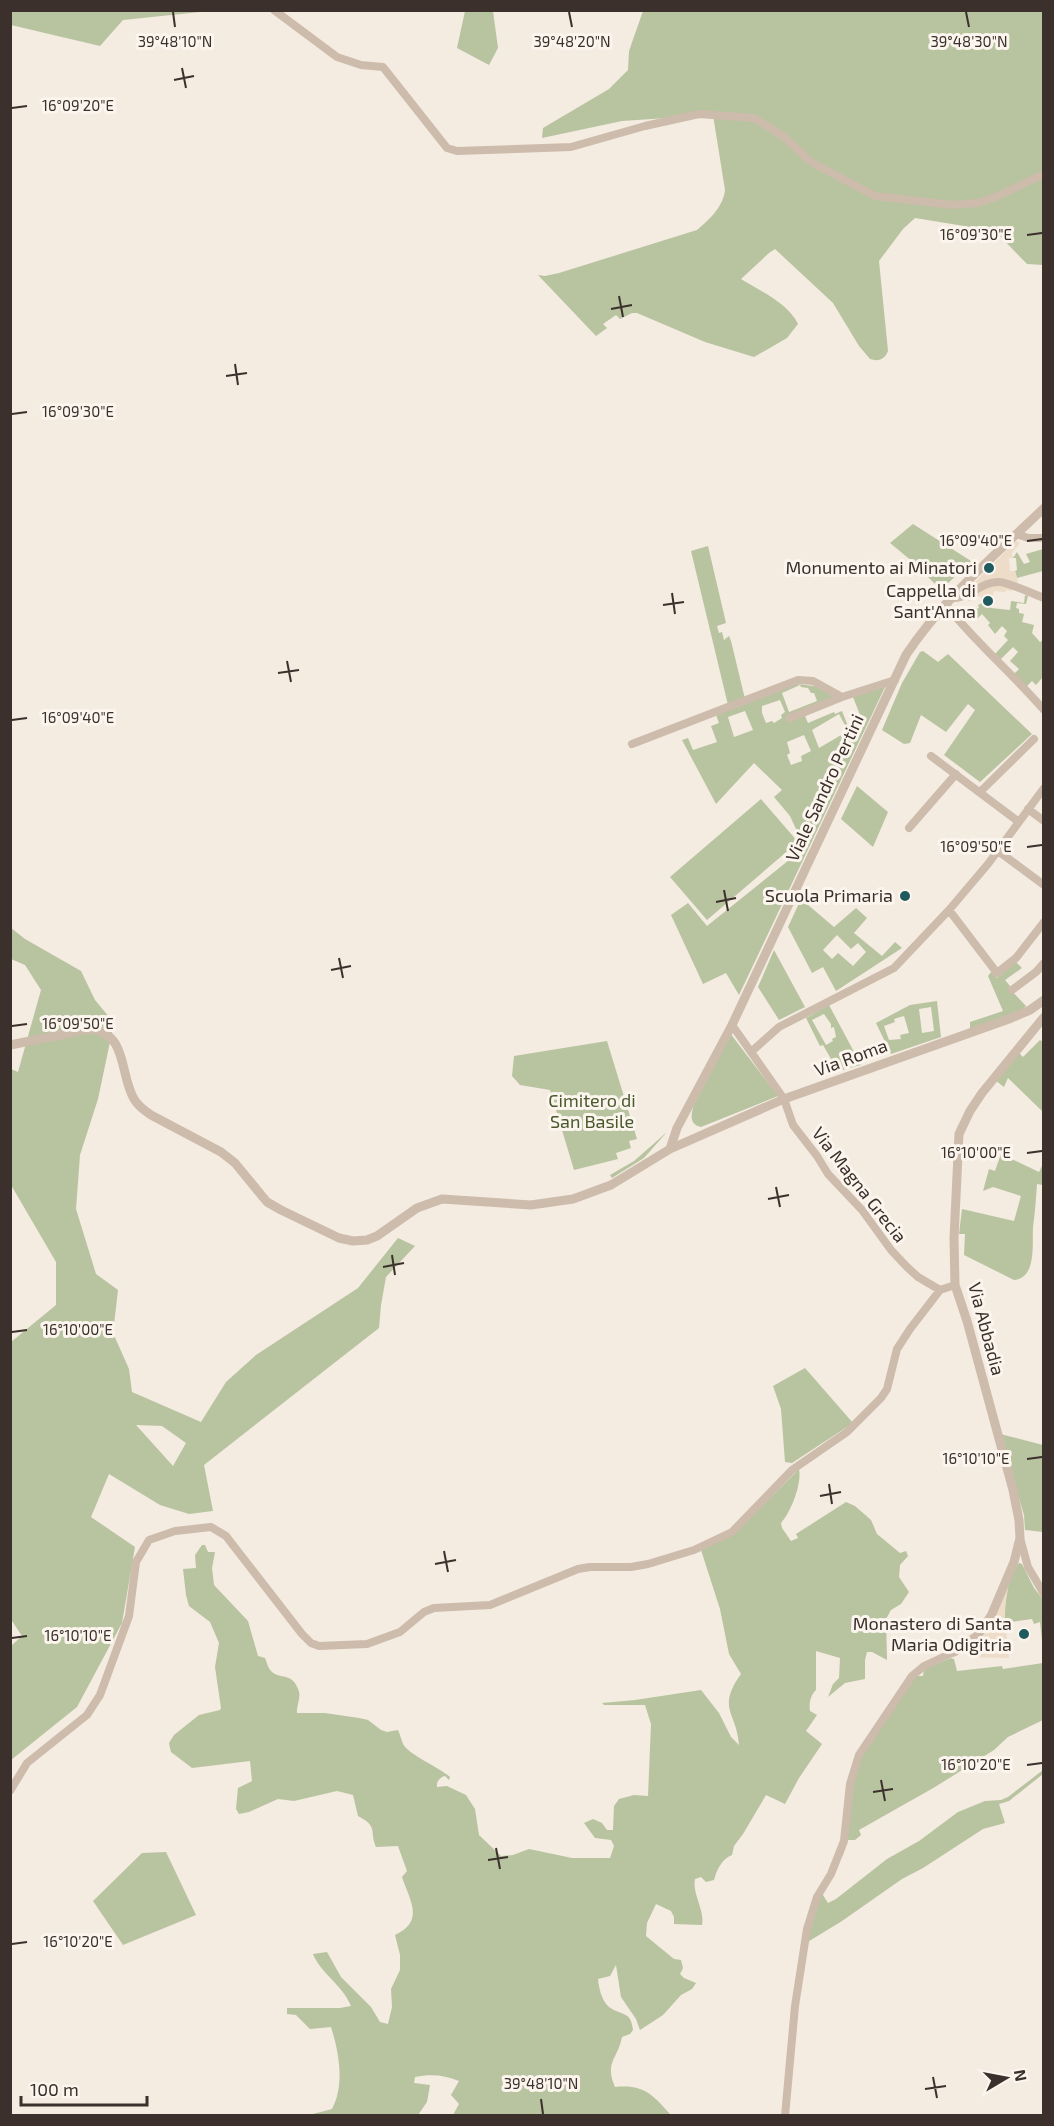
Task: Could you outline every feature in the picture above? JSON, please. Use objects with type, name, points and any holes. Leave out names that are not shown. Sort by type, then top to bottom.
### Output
[{"type":"street","points":[[274,10],[337,57],[361,65],[384,67],[447,148],[457,151],[571,147],[645,126],[699,114],[754,118],[783,136],[811,162],[875,196],[953,205],[977,203],[996,197],[1044,174]]},
{"type":"street","name":"Viale Sandro Pertini","points":[[670,1149],[677,1128],[732,1025],[906,655],[947,601],[1044,508]]},
{"type":"street","points":[[1017,534],[1028,538],[1044,538]]},
{"type":"street","points":[[1044,598],[998,582],[986,585],[967,596],[947,601],[966,631],[1015,678],[1044,710]]},
{"type":"street","points":[[632,744],[798,680],[813,681],[842,697]]},
{"type":"street","points":[[790,718],[842,697],[895,680]]},
{"type":"street","points":[[980,792],[1034,739]]},
{"type":"street","points":[[932,756],[1019,822]]},
{"type":"street","points":[[909,828],[956,774]]},
{"type":"street","points":[[752,1052],[779,1028],[894,968],[949,910],[998,851],[1044,788]]},
{"type":"street","points":[[1028,809],[1044,821]]},
{"type":"street","points":[[998,851],[1044,885]]},
{"type":"street","points":[[949,910],[997,973],[1016,958],[1044,922]]},
{"type":"street","points":[[1012,990],[1044,963]]},
{"type":"street","name":"Via Roma","points":[[10,1045],[90,1029],[101,1030],[117,1045],[134,1098],[141,1108],[221,1152],[236,1163],[267,1202],[339,1238],[353,1241],[367,1240],[377,1236],[417,1208],[442,1199],[531,1205],[573,1199],[612,1185],[670,1149],[784,1099],[1009,1019],[1030,1010],[1044,1000]]},
{"type":"street","name":"Via Abbadia","points":[[954,1652],[977,1636],[991,1616],[1014,1562],[1020,1538],[1013,1490],[955,1286],[954,1238],[959,1134],[982,1093],[1044,1017]]},
{"type":"street","name":"Via Magna Grecia","points":[[732,1025],[784,1099],[793,1125],[828,1174],[862,1210],[891,1250],[907,1267],[918,1277],[940,1290]]},
{"type":"street","points":[[10,1791],[27,1763],[87,1715],[100,1695],[129,1616],[136,1562],[149,1540],[156,1536],[211,1527],[226,1536],[302,1634],[311,1643],[319,1646],[367,1644],[400,1632],[424,1612],[434,1608],[490,1605],[578,1569],[632,1567],[694,1550],[732,1532],[792,1470],[847,1431],[876,1405],[887,1389],[897,1349],[910,1329],[940,1290],[955,1286]]},
{"type":"street","points":[[1020,1538],[1028,1567],[1044,1594]]},
{"type":"street","points":[[784,2115],[795,2006],[807,1929],[817,1897],[831,1874],[844,1841],[850,1784],[859,1755],[912,1676],[924,1666],[954,1652]]},
{"type":"green space","points":[[11,10],[210,11],[123,20],[100,46],[11,25]]},
{"type":"green space","points":[[465,11],[493,11],[498,48],[489,65],[457,48]]},
{"type":"green space","points":[[643,11],[1043,11],[1043,265],[1027,264],[995,231],[915,218],[903,229],[879,261],[888,351],[879,360],[870,359],[859,346],[833,303],[775,249],[741,279],[781,304],[798,324],[787,338],[754,357],[705,342],[637,313],[620,319],[616,315],[603,324],[607,328],[596,336],[538,275],[559,273],[697,230],[719,207],[725,190],[713,115],[622,121],[542,138],[543,128],[609,89],[628,70],[629,51]]},
{"type":"green space","points":[[913,524],[971,561],[941,590],[890,543]]},
{"type":"green space","points":[[708,546],[726,623],[717,626],[724,640],[729,636],[731,641],[745,699],[728,705],[691,551]]},
{"type":"green space","points":[[1043,549],[1043,571],[1017,578],[1016,558],[1013,558],[1017,552],[1024,564],[1030,562],[1026,554]]},
{"type":"green space","points":[[1025,595],[1028,596],[1026,604],[1017,603],[1016,608],[1019,609],[1019,613],[1024,614],[1022,622],[1034,625],[1032,633],[1040,642],[1043,640],[1043,677],[1036,685],[1032,681],[1026,687],[1014,674],[1019,669],[1010,661],[1018,652],[1013,647],[1000,660],[995,654],[1008,640],[1004,636],[1007,631],[1002,626],[995,634],[988,625],[990,623],[982,614],[975,621],[967,612],[979,608],[978,605],[984,602],[991,605],[991,608],[1010,610],[1011,601],[1024,603]]},
{"type":"green space","points":[[923,651],[938,662],[948,654],[1032,734],[980,782],[944,755],[975,710],[968,704],[946,732],[921,715],[910,743],[904,744],[882,730],[902,683],[920,652]]},
{"type":"green space","points":[[796,684],[814,686],[842,698],[886,685],[739,995],[726,973],[703,984],[671,915],[688,903],[707,926],[794,856],[802,842],[790,816],[774,797],[782,790],[754,763],[716,804],[682,740],[688,738],[693,750],[717,742],[711,726],[719,723],[716,715]],"holes":[[[800,685],[814,693],[817,701],[789,712],[782,693]],[[853,697],[860,715],[856,726],[849,729],[842,711],[808,723],[805,716]],[[780,700],[785,712],[781,715],[782,718],[774,723],[772,721],[766,723],[762,706]],[[745,711],[753,730],[734,737],[728,717]],[[839,714],[848,731],[819,748],[812,730]],[[804,735],[811,751],[801,756],[802,761],[791,765],[787,755],[790,753],[787,742]]]},
{"type":"green space","points":[[857,786],[888,812],[873,847],[841,819]]},
{"type":"green space","points":[[761,799],[798,842],[707,920],[670,877]]},
{"type":"green space","points":[[801,899],[834,927],[856,908],[867,918],[854,933],[882,956],[895,942],[902,948],[836,991],[823,967],[812,973],[788,927]],"holes":[[[837,935],[851,949],[858,943],[866,952],[853,966],[838,953],[832,959],[823,950]]]},
{"type":"green space","points":[[11,928],[25,939],[81,971],[95,1000],[114,1023],[98,1099],[80,1155],[76,1209],[96,1274],[118,1290],[113,1333],[129,1369],[132,1392],[201,1422],[226,1382],[256,1355],[358,1288],[398,1238],[415,1246],[386,1277],[379,1328],[204,1465],[213,1511],[189,1514],[160,1505],[109,1474],[91,1517],[135,1547],[122,1623],[77,1707],[11,1760],[11,1646],[22,1636],[10,1618],[11,1342],[56,1305],[56,1262],[11,1185],[11,1069],[18,1072],[41,990],[25,965],[11,959]],"holes":[[[136,1425],[162,1426],[186,1443],[173,1466]]]},
{"type":"green space","points":[[774,950],[805,1007],[779,1020],[758,987]]},
{"type":"green space","points":[[1016,962],[1022,968],[1005,980],[1009,988],[1026,1006],[1020,1011],[970,1029],[970,1022],[1003,1011],[988,976],[991,972],[997,978]]},
{"type":"green space","points":[[937,1001],[941,1037],[891,1054],[876,1023],[910,1005]],"holes":[[[931,1007],[934,1031],[922,1033],[919,1009]],[[904,1016],[909,1033],[900,1035],[901,1039],[889,1040],[884,1026]]]},
{"type":"green space","points":[[829,1005],[861,1065],[838,1071],[823,1045],[820,1046],[806,1018]],"holes":[[[824,1014],[836,1037],[826,1045],[812,1020]]]},
{"type":"green space","points":[[730,1033],[778,1096],[701,1127],[692,1120],[695,1101]]},
{"type":"green space","points":[[1040,1040],[1043,1042],[1043,1112],[1008,1078],[1004,1087],[995,1080],[1019,1053],[1023,1057]]},
{"type":"green space","name":"Cimitero di San Basile","points":[[607,1041],[637,1139],[629,1141],[631,1148],[616,1153],[618,1159],[574,1170],[550,1090],[520,1085],[512,1076],[514,1056]]},
{"type":"green space","points":[[667,1132],[644,1158],[612,1178],[610,1175],[634,1161]]},
{"type":"green space","points":[[1001,1154],[1039,1172],[1043,1164],[1043,1185],[1037,1184],[1030,1267],[1021,1278],[1014,1280],[964,1255],[965,1234],[959,1234],[962,1209],[1014,1221],[1021,1196],[993,1187],[983,1191],[989,1169],[995,1171]]},
{"type":"green space","points":[[805,1368],[853,1423],[792,1463],[785,1462],[781,1409],[773,1386]]},
{"type":"green space","points":[[1000,1434],[1043,1445],[1043,1532],[1025,1530],[1024,1515]]},
{"type":"green space","points":[[799,1469],[795,1498],[781,1523],[791,1541],[798,1538],[796,1534],[846,1502],[855,1506],[871,1520],[877,1534],[900,1553],[906,1551],[908,1556],[900,1565],[899,1577],[909,1592],[901,1604],[891,1610],[886,1619],[887,1660],[872,1652],[867,1652],[865,1679],[845,1683],[828,1697],[833,1684],[839,1678],[840,1658],[816,1651],[816,1690],[811,1697],[810,1711],[817,1715],[806,1731],[822,1744],[785,1804],[766,1795],[734,1846],[732,1855],[720,1865],[714,1880],[706,1882],[701,1877],[695,1879],[695,1891],[702,1913],[702,1925],[674,1924],[671,1911],[656,1904],[647,1923],[646,1936],[674,1959],[681,1960],[683,1968],[680,1974],[696,1983],[692,1989],[681,1995],[663,2015],[640,2030],[636,2019],[621,1997],[616,1965],[610,1976],[598,1979],[604,2002],[613,2010],[628,2016],[633,2030],[622,2037],[611,2066],[615,2087],[633,2087],[647,2092],[671,2115],[453,2115],[459,2104],[451,2095],[459,2081],[432,2075],[415,2077],[414,2083],[430,2085],[427,2102],[418,2115],[309,2115],[332,2109],[336,2100],[340,2079],[336,2047],[331,2027],[310,2029],[296,2015],[287,2014],[287,2008],[351,2006],[313,1954],[327,1952],[341,1977],[371,2007],[380,2022],[388,2024],[392,2007],[391,1989],[400,1970],[400,1955],[395,1935],[410,1923],[413,1917],[411,1902],[402,1877],[407,1871],[398,1846],[376,1847],[371,1826],[358,1816],[353,1795],[337,1791],[294,1801],[278,1799],[239,1814],[236,1809],[238,1788],[252,1781],[250,1761],[192,1768],[171,1752],[169,1743],[174,1735],[199,1715],[221,1708],[215,1667],[219,1643],[210,1622],[189,1606],[183,1569],[196,1568],[195,1555],[202,1545],[205,1545],[208,1552],[215,1552],[212,1568],[214,1585],[248,1621],[258,1656],[265,1658],[274,1674],[293,1680],[299,1692],[297,1713],[325,1713],[359,1718],[368,1720],[387,1732],[398,1730],[406,1748],[450,1777],[449,1780],[445,1776],[442,1777],[437,1787],[447,1786],[466,1795],[475,1809],[479,1835],[501,1856],[513,1855],[529,1849],[572,1858],[610,1858],[614,1846],[611,1840],[595,1838],[584,1823],[593,1819],[602,1823],[607,1830],[613,1830],[614,1806],[619,1799],[634,1795],[648,1796],[651,1724],[645,1705],[604,1705],[602,1703],[701,1690],[719,1713],[731,1737],[739,1745],[729,1703],[730,1695],[741,1674],[729,1654],[720,1609],[701,1550],[735,1533]]},
{"type":"green space","points":[[1019,1563],[1022,1564],[1034,1588],[1043,1599],[1043,1650],[1040,1622],[1034,1624],[1032,1619],[1005,1623],[1009,1584]]},
{"type":"green space","points":[[951,1658],[954,1659],[957,1671],[1002,1666],[1003,1669],[1043,1663],[1043,1720],[1008,1737],[994,1750],[935,1787],[859,1830],[861,1835],[855,1840],[848,1840],[843,1855],[821,1892],[828,1903],[887,1859],[919,1841],[958,1812],[985,1801],[1008,1797],[1043,1770],[1043,1774],[1009,1801],[999,1804],[1005,1823],[983,1829],[902,1879],[806,1943],[814,1906],[847,1837],[857,1760],[911,1678],[923,1676],[924,1669]]},
{"type":"green space","points":[[166,1852],[196,1915],[123,1945],[93,1901],[142,1853]]},
{"type":"shaded area","points":[[1016,541],[1020,543],[1012,553],[1013,558],[1009,558],[1010,571],[1015,571],[1018,582],[1015,588],[1005,592],[994,591],[992,597],[974,597],[969,602],[965,592]]},
{"type":"shaded area","points":[[1009,1582],[1005,1623],[1009,1658],[967,1657],[973,1644],[979,1641],[989,1627]]},
{"type":"place","name":"Monumento ai Minatori","points":[[989,568]]},
{"type":"place","name":"Cappella di Sant'Anna","points":[[988,601]]},
{"type":"place","name":"Scuola Primaria","points":[[905,896]]},
{"type":"place","name":"Monastero di Santa Maria Odigitria","points":[[1024,1634]]}]
